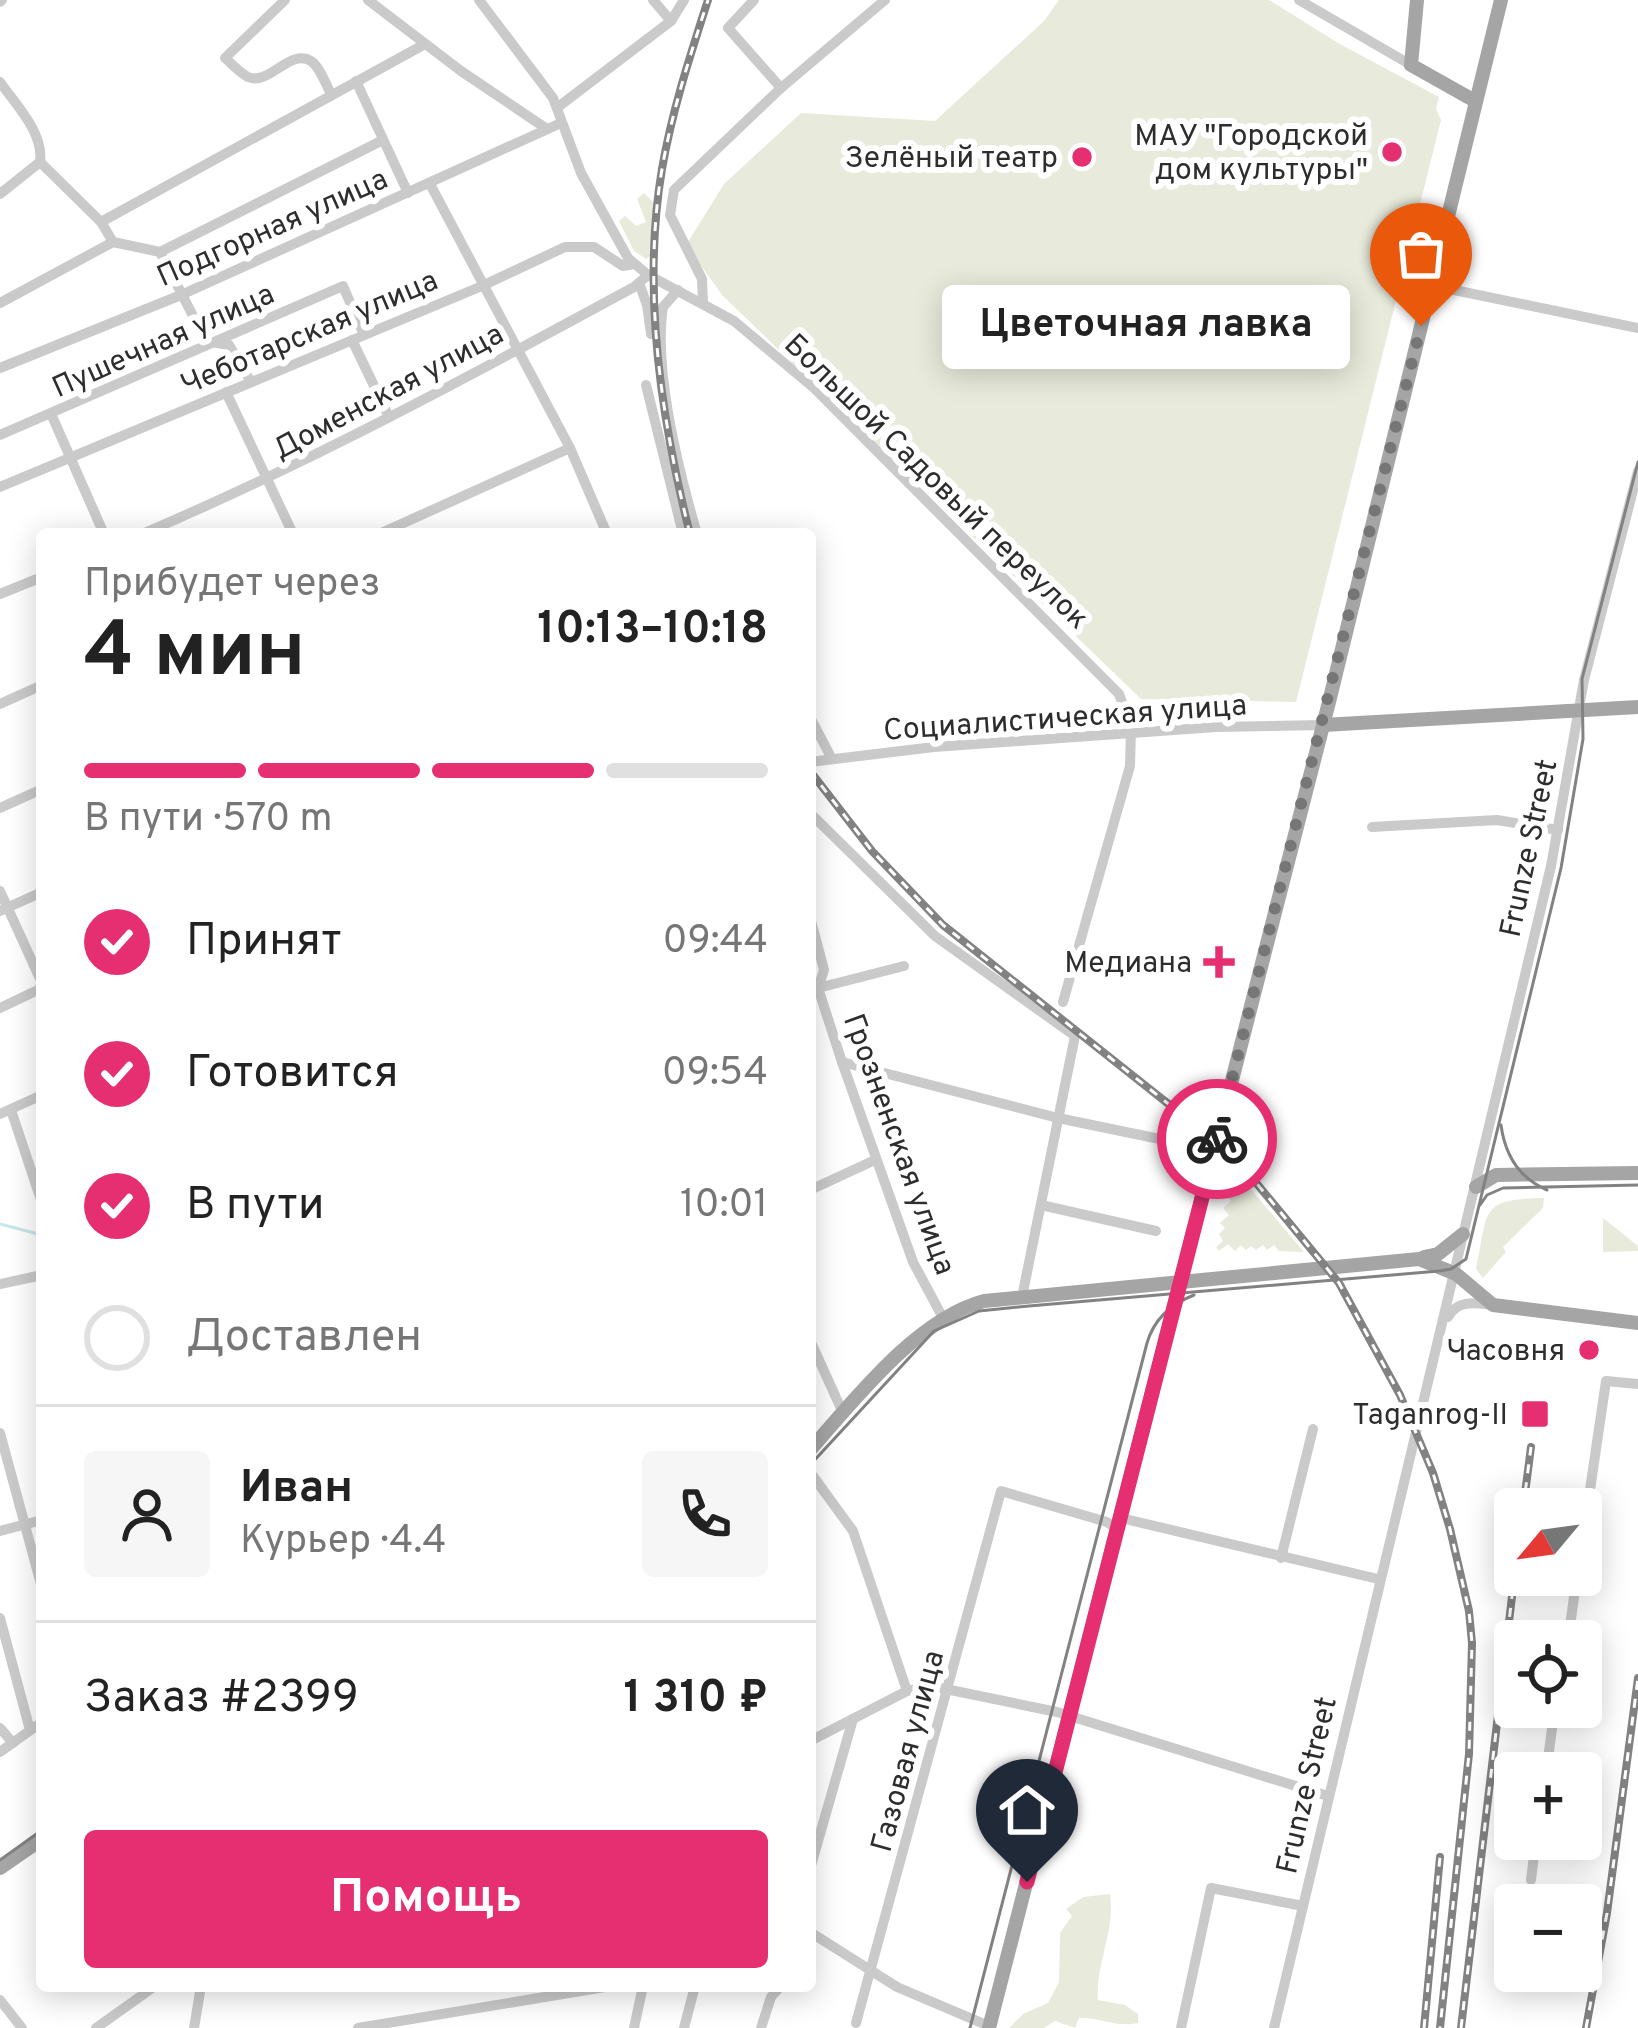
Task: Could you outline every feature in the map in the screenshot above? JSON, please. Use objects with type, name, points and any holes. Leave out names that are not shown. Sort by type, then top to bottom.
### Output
[{"type":"main road","points":[[1417,0],[1411,65],[1475,101]]},
{"type":"main road","points":[[989,2027],[1323,724],[1501,0]]},
{"type":"main road","points":[[1323,724],[1638,706]]},
{"type":"main road","points":[[1476,1187],[1496,1175],[1638,1173]]},
{"type":"main road","points":[[816,1443],[943,1318],[969,1305],[1419,1258],[1438,1254],[1463,1234]]},
{"type":"main road","points":[[1419,1258],[1456,1274],[1493,1305],[1638,1323]]},
{"type":"main road","points":[[0,1868],[36,1843]]},
{"type":"street","points":[[285,0],[225,58],[248,77],[257,78],[296,59],[307,59],[331,94]]},
{"type":"street","points":[[368,0],[547,130]]},
{"type":"street","name":"Большой Садовый переулок","points":[[479,0],[558,107],[608,228],[643,279],[703,303],[756,338],[814,388],[1110,684],[1123,701],[1132,734]]},
{"type":"street","points":[[653,0],[671,21]]},
{"type":"street","points":[[558,107],[671,21],[684,0]]},
{"type":"street","points":[[754,0],[728,28],[781,88]]},
{"type":"street","points":[[703,303],[702,279],[670,215],[671,195],[781,88],[884,0]]},
{"type":"street","points":[[1300,0],[1411,65]]},
{"type":"street","points":[[101,222],[425,44]]},
{"type":"street","points":[[356,81],[408,193]]},
{"type":"street","points":[[0,82],[31,127],[40,146],[40,162],[101,222],[112,242]]},
{"type":"street","name":"Подгорная улица","points":[[0,368],[181,295],[561,123]]},
{"type":"street","points":[[0,303],[112,242],[160,252],[383,140]]},
{"type":"street","points":[[0,194],[40,162]]},
{"type":"street","points":[[430,184],[570,448],[605,528]]},
{"type":"street","name":"Чеботарская улица","points":[[0,487],[570,245],[600,250],[623,266],[634,264]]},
{"type":"street","points":[[160,252],[206,341],[229,345],[251,382]]},
{"type":"street","points":[[643,279],[651,334]]},
{"type":"street","name":"Доменская улица","points":[[156,528],[268,480],[519,350],[643,279]]},
{"type":"street","points":[[1430,285],[1638,328]]},
{"type":"street","name":"Пушечная улица","points":[[0,435],[343,286],[358,337]]},
{"type":"street","points":[[678,290],[662,307],[661,343],[677,456],[695,528]]},
{"type":"street","points":[[358,337],[389,417]]},
{"type":"street","points":[[646,385],[681,528]]},
{"type":"street","points":[[226,392],[290,528]]},
{"type":"street","points":[[52,416],[101,528]]},
{"type":"street","points":[[392,528],[570,448]]},
{"type":"street","name":"Frunze Street","points":[[1274,2028],[1378,1579],[1456,1274],[1558,830],[1578,711],[1638,471]]},
{"type":"street","points":[[0,594],[36,579]]},
{"type":"street","points":[[0,704],[36,688]]},
{"type":"street","name":"Социалистическая улица","points":[[816,761],[934,747],[1323,724]]},
{"type":"street","points":[[816,728],[832,759]]},
{"type":"street","points":[[1063,1002],[1130,766],[1132,734]]},
{"type":"street","points":[[0,808],[36,792]]},
{"type":"street","points":[[816,819],[935,936],[1075,1036],[1022,1297]]},
{"type":"street","points":[[1372,826],[1497,820],[1558,830]]},
{"type":"street","points":[[0,891],[36,974]]},
{"type":"street","points":[[4,909],[36,895]]},
{"type":"street","name":"Грозненская улица","points":[[816,940],[824,970],[818,988],[842,1062],[913,1262],[943,1318]]},
{"type":"street","points":[[818,988],[904,966]]},
{"type":"street","points":[[0,1008],[36,989]]},
{"type":"street","points":[[842,1062],[1058,1118],[1179,1143]]},
{"type":"street","points":[[36,1098],[5,1112],[36,1185]]},
{"type":"street","points":[[28,1161],[36,1159]]},
{"type":"street","points":[[816,1187],[875,1160]]},
{"type":"street","points":[[1041,1205],[1156,1231]]},
{"type":"street","points":[[1438,1254],[1456,1274]]},
{"type":"street","points":[[0,1284],[36,1276]]},
{"type":"street","points":[[1441,1331],[1452,1310],[1466,1302],[1493,1305]]},
{"type":"street","points":[[816,1353],[843,1413]]},
{"type":"street","points":[[1590,1488],[1606,1381],[1638,1384]]},
{"type":"street","points":[[1281,1558],[1313,1430]]},
{"type":"street","points":[[0,1433],[36,1565]]},
{"type":"street","points":[[816,1480],[853,1531],[908,1691]]},
{"type":"street","name":"Газовая улица","points":[[856,2023],[1000,1491],[1119,1524]]},
{"type":"street","points":[[0,1531],[36,1521]]},
{"type":"street","points":[[1119,1524],[1378,1579]]},
{"type":"street","points":[[0,1618],[31,1730]]},
{"type":"street","points":[[816,1738],[908,1691],[931,1686],[1071,1718],[1328,1796]]},
{"type":"street","points":[[816,1848],[853,1719]]},
{"type":"street","points":[[0,1752],[36,1726]]},
{"type":"street","points":[[0,1729],[13,1743]]},
{"type":"street","points":[[1531,1880],[1533,1860]]},
{"type":"street","points":[[1181,2028],[1211,1888],[1303,1906]]},
{"type":"street","points":[[816,1937],[872,1973],[989,2027]]},
{"type":"street","points":[[96,2028],[146,1992]]},
{"type":"street","points":[[194,2028],[200,1992]]},
{"type":"street","points":[[358,2028],[575,1992]]},
{"type":"street","points":[[634,2028],[642,1992]]},
{"type":"street","points":[[685,2028],[694,1992]]},
{"type":"street","points":[[760,2028],[776,1992]]},
{"type":"street","points":[[0,2000],[22,2028]]},
{"type":"street","points":[[456,2012],[458,2028]]},
{"type":"green space","points":[[1059,0],[1269,0],[1439,97],[1436,109],[1441,120],[1296,702],[1141,699],[723,296],[686,245],[724,184],[801,113],[935,121],[1044,21]]},
{"type":"green space","points":[[644,193],[654,203],[653,254],[646,259],[634,251],[619,221],[625,216],[636,226],[646,222],[637,199]]},
{"type":"green space","points":[[1233,1168],[1304,1252],[1279,1251],[1274,1245],[1267,1250],[1263,1245],[1246,1250],[1241,1245],[1235,1251],[1228,1244],[1219,1251],[1216,1247],[1223,1241],[1219,1234],[1225,1228],[1220,1223],[1229,1215],[1223,1208],[1231,1201],[1226,1194]]},
{"type":"green space","points":[[1544,1198],[1543,1208],[1503,1247],[1506,1252],[1483,1278],[1476,1269],[1490,1212],[1507,1201]]},
{"type":"green space","points":[[1603,1218],[1638,1246],[1638,1251],[1603,1252]]},
{"type":"green space","points":[[1110,1894],[1098,2000],[1125,2005],[1138,2014],[1138,2023],[1079,2018],[1075,2028],[1055,2021],[1044,2028],[1009,2028],[1023,2014],[1048,2003],[1059,1982],[1060,1933],[1072,1916],[1066,1909],[1083,1897]]},
{"type":"waterway","points":[[0,1224],[36,1233]]},
{"type":"tram line","points":[[816,1459],[934,1331],[979,1311],[1439,1271],[1466,1259],[1561,868],[1583,739],[1582,679],[1638,462]]},
{"type":"tram line","points":[[1501,1125],[1515,1164],[1547,1190]]},
{"type":"tram line","points":[[1480,1205],[1487,1195],[1503,1188],[1638,1185]]},
{"type":"tram line","points":[[970,2028],[1147,1343],[1164,1313],[1194,1295]]},
{"type":"tram line","points":[[0,1860],[36,1834]]},
{"type":"railway","points":[[689,528],[663,400],[654,260],[666,147],[708,0]]},
{"type":"railway","points":[[816,779],[872,851],[943,925],[1234,1156],[1339,1283],[1400,1395],[1433,1473],[1450,1529],[1472,1643],[1469,1754],[1440,2028]]},
{"type":"railway","points":[[1526,1488],[1531,1447]]},
{"type":"railway","points":[[1461,2028],[1512,1596]]},
{"type":"railway","points":[[1586,2028],[1607,1913],[1638,1678]]},
{"type":"railway","points":[[1424,2028],[1440,1857]]},
{"type":"way so far","points":[[1217,1139],[1421,326]]},
{"type":"place","name":"МАУ \"Городской дом культуры\"","points":[[1392,152]]},
{"type":"place","name":"Зелёный театр","points":[[1082,157]]},
{"type":"place","name":"Цветочная лавка","points":[[1421,326]]},
{"type":"place","name":"Медиана","points":[[1219,962]]},
{"type":"place","name":"Часовня","points":[[1589,1350]]},
{"type":"place","name":"Taganrog-II","points":[[1535,1414]]},
{"type":"route","points":[[1027,1882],[1217,1139]]}]
